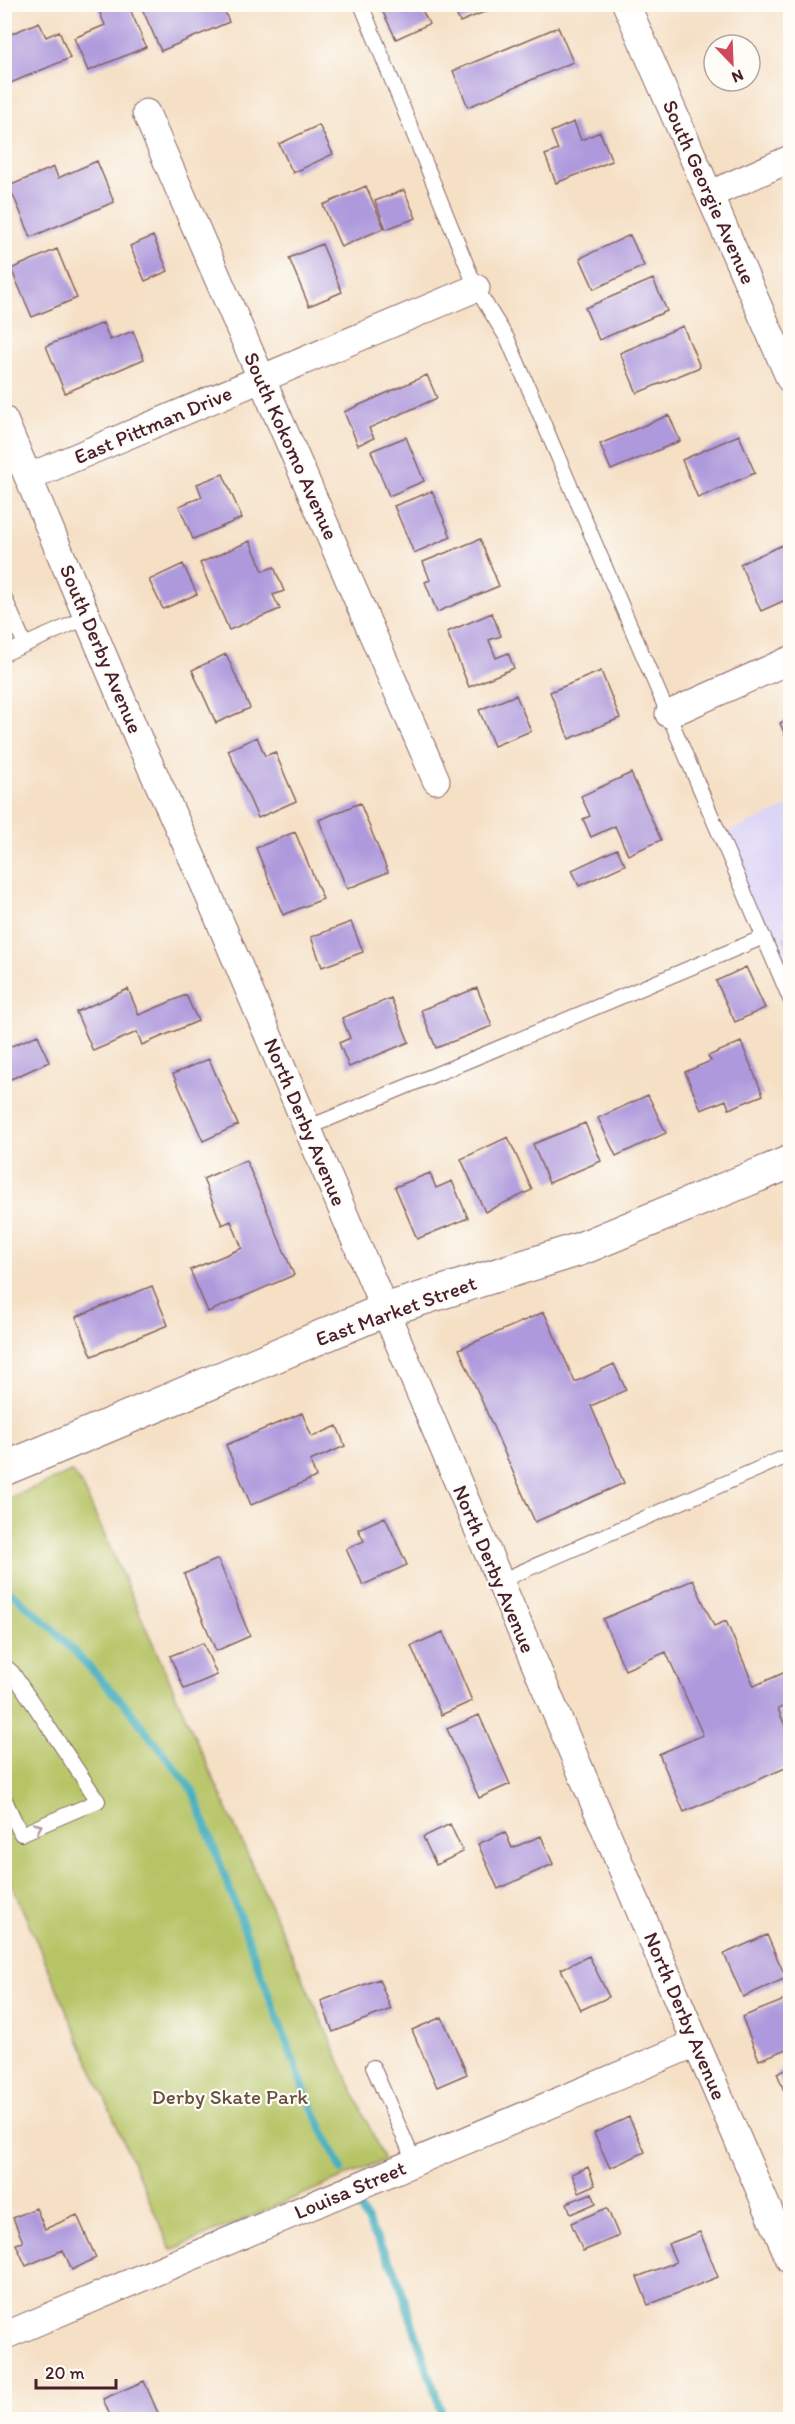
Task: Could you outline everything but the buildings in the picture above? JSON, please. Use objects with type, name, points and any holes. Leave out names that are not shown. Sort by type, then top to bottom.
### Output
[{"type":"street","name":"South Georgie Avenue","points":[[626,4],[790,379]]},
{"type":"street","name":"South Kokomo Avenue","points":[[146,113],[436,780]]},
{"type":"street","points":[[711,194],[790,159]]},
{"type":"street","name":"East Pittman Drive","points":[[29,477],[476,288]]},
{"type":"street","name":"South Derby Avenue","points":[[4,420],[141,745],[201,877]]},
{"type":"street","points":[[669,714],[790,660]]},
{"type":"street","name":"North Derby Avenue","points":[[201,877],[790,2260]]},
{"type":"street","name":"East Market Street","points":[[4,1469],[385,1310],[580,1249],[790,1162]]},
{"type":"street","name":"Louisa Street","points":[[4,2336],[696,2043]]},
{"type":"lane","points":[[361,4],[476,288],[508,340],[790,999]]},
{"type":"lane","points":[[4,596],[25,645]]},
{"type":"lane","points":[[4,654],[88,617]]},
{"type":"lane","points":[[308,1128],[764,937]]},
{"type":"lane","points":[[500,1581],[790,1455]]},
{"type":"lane","points":[[4,1665],[18,1681],[98,1801],[21,1834],[4,1798]]},
{"type":"lane","points":[[373,2067],[415,2163]]},
{"type":"shaded area","points":[[790,806],[790,1000],[720,835]]},
{"type":"green space","name":"Derby Skate Park","points":[[72,1472],[82,1485],[384,2160],[171,2250],[5,1869],[4,1500]]},
{"type":"waterway","points":[[4,1586],[51,1627],[127,1707],[193,1791],[305,2092],[342,2170]]},
{"type":"waterway","points":[[356,2201],[396,2273],[444,2420]]}]
